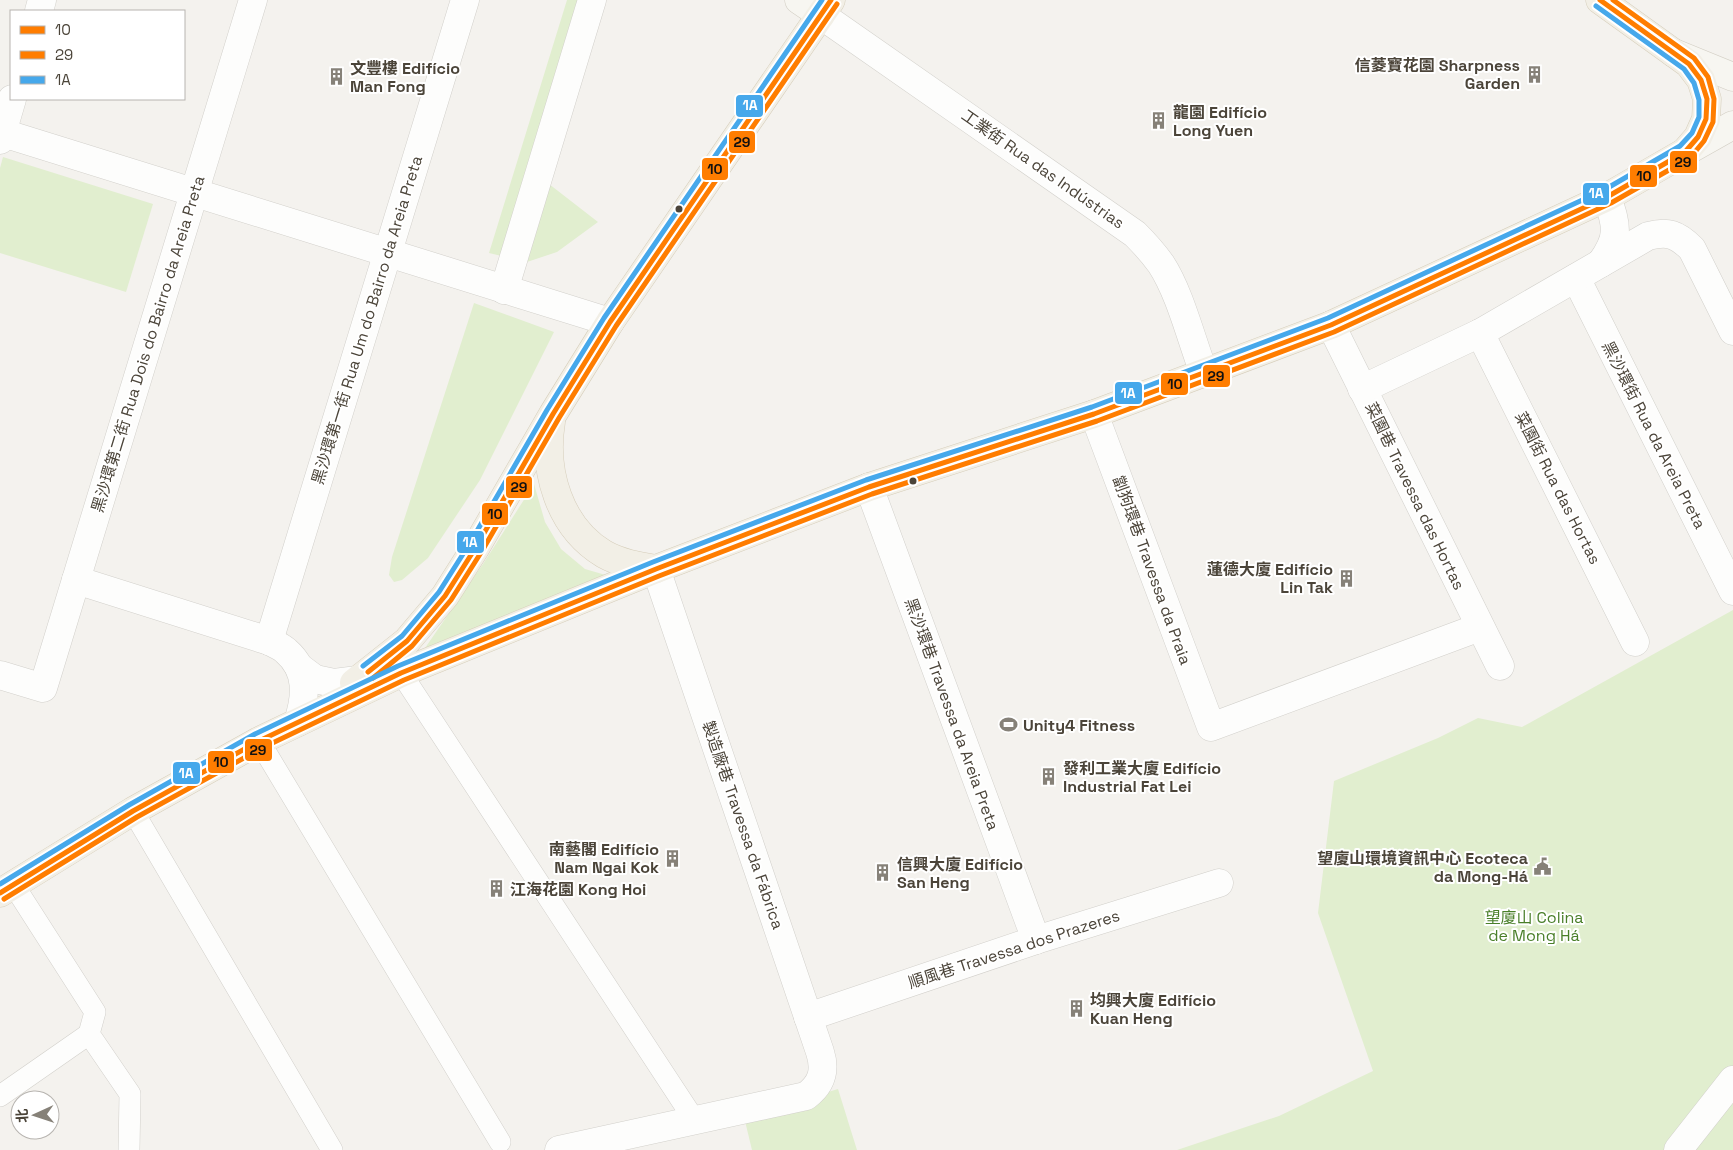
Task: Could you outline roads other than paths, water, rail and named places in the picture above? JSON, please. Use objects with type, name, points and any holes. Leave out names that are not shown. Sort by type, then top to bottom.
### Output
[{"type":"main road","points":[[12,881],[259,741],[401,673],[656,569],[869,487],[1094,414],[1331,325],[1607,197],[1685,152],[1698,137],[1706,119],[1707,99],[1701,80],[1689,64],[1600,0]]},
{"type":"main road","points":[[305,719],[358,680],[406,641],[445,596],[610,322],[817,5]]},
{"type":"main road","points":[[553,414],[548,446],[550,468],[558,499],[568,519],[582,536],[604,554],[635,566],[656,569]]},
{"type":"street","name":"黑沙環第二街 Rua Dois do Bairro da Areia Preta","points":[[0,675],[43,688],[253,0]]},
{"type":"street","name":"黑沙環第一街 Rua Um do Bairro da Areia Preta","points":[[269,641],[465,0]]},
{"type":"street","points":[[504,290],[592,0]]},
{"type":"street","name":"工業街 Rua das Indústrias","points":[[817,5],[1135,234],[1157,259],[1168,276],[1204,373]]},
{"type":"street","points":[[1674,53],[1733,77]]},
{"type":"street","points":[[12,100],[1,135],[195,193],[610,322]]},
{"type":"street","points":[[1685,152],[1733,125]]},
{"type":"street","points":[[1685,152],[1718,139],[1733,138]]},
{"type":"street","points":[[1601,263],[1612,248],[1616,233],[1614,217],[1607,197]]},
{"type":"street","points":[[1362,389],[1480,333],[1648,236],[1660,234],[1672,234],[1683,240],[1692,249],[1733,332]]},
{"type":"street","name":"黑沙環街 Rua da Areia Preta","points":[[1576,278],[1733,591]]},
{"type":"street","name":"菜園巷 Travessa das Hortas","points":[[1331,325],[1500,666]]},
{"type":"street","name":"菜園街 Rua das Hortas","points":[[1480,333],[1635,642]]},
{"type":"street","name":"劏狗環巷 Travessa da Praia","points":[[1094,414],[1211,727],[1480,626]]},
{"type":"street","name":"黑沙環巷 Travessa da Areia Preta","points":[[869,487],[1036,940]]},
{"type":"street","name":"製造廠巷 Travessa da Fábrica","points":[[656,569],[823,1062],[820,1082],[806,1096],[695,1121]]},
{"type":"street","points":[[76,580],[269,641],[287,652],[298,667],[304,684],[305,719]]},
{"type":"street","points":[[298,667],[315,678],[334,683],[358,680]]},
{"type":"street","name":"順風巷 Travessa dos Prazeres","points":[[808,1017],[1036,940],[1219,883]]},
{"type":"street","points":[[1678,1150],[1733,1080]]},
{"type":"street","points":[[559,1150],[695,1121]]},
{"type":"lane","points":[[401,673],[695,1121]]},
{"type":"lane","points":[[259,741],[500,1142]]},
{"type":"lane","points":[[134,811],[332,1150]]},
{"type":"lane","points":[[0,1096],[89,1034],[95,1012],[12,881]]},
{"type":"lane","points":[[89,1034],[130,1094],[128,1150]]},
{"type":"place","name":"信菱寶花園 Sharpness Garden","points":[[1534,74]]},
{"type":"place","name":"文豐樓 Edifício Man Fong","points":[[336,77]]},
{"type":"place","name":"龍園 Edifício Long Yuen","points":[[1159,121]]},
{"type":"place","name":"蓮德大廈 Edifício Lin Tak","points":[[1347,578]]},
{"type":"place","name":"Unity4 Fitness","points":[[1009,725]]},
{"type":"place","name":"發利工業大廈 Edifício Industrial Fat Lei","points":[[1049,777]]},
{"type":"place","name":"南藝閣 Edifício Nam Ngai Kok","points":[[673,858]]},
{"type":"place","name":"望廈山環境資訊中心 Ecoteca da Mong-Há","points":[[1542,867]]},
{"type":"place","name":"信興大廈 Edifício San Heng","points":[[883,873]]},
{"type":"place","name":"江海花園 Kong Hoi","points":[[496,889]]},
{"type":"place","name":"均興大廈 Edifício Kuan Heng","points":[[1076,1009]]},
{"type":"park label","name":"望廈山 Colina de Mong Há","points":[[1534,926]]}]
